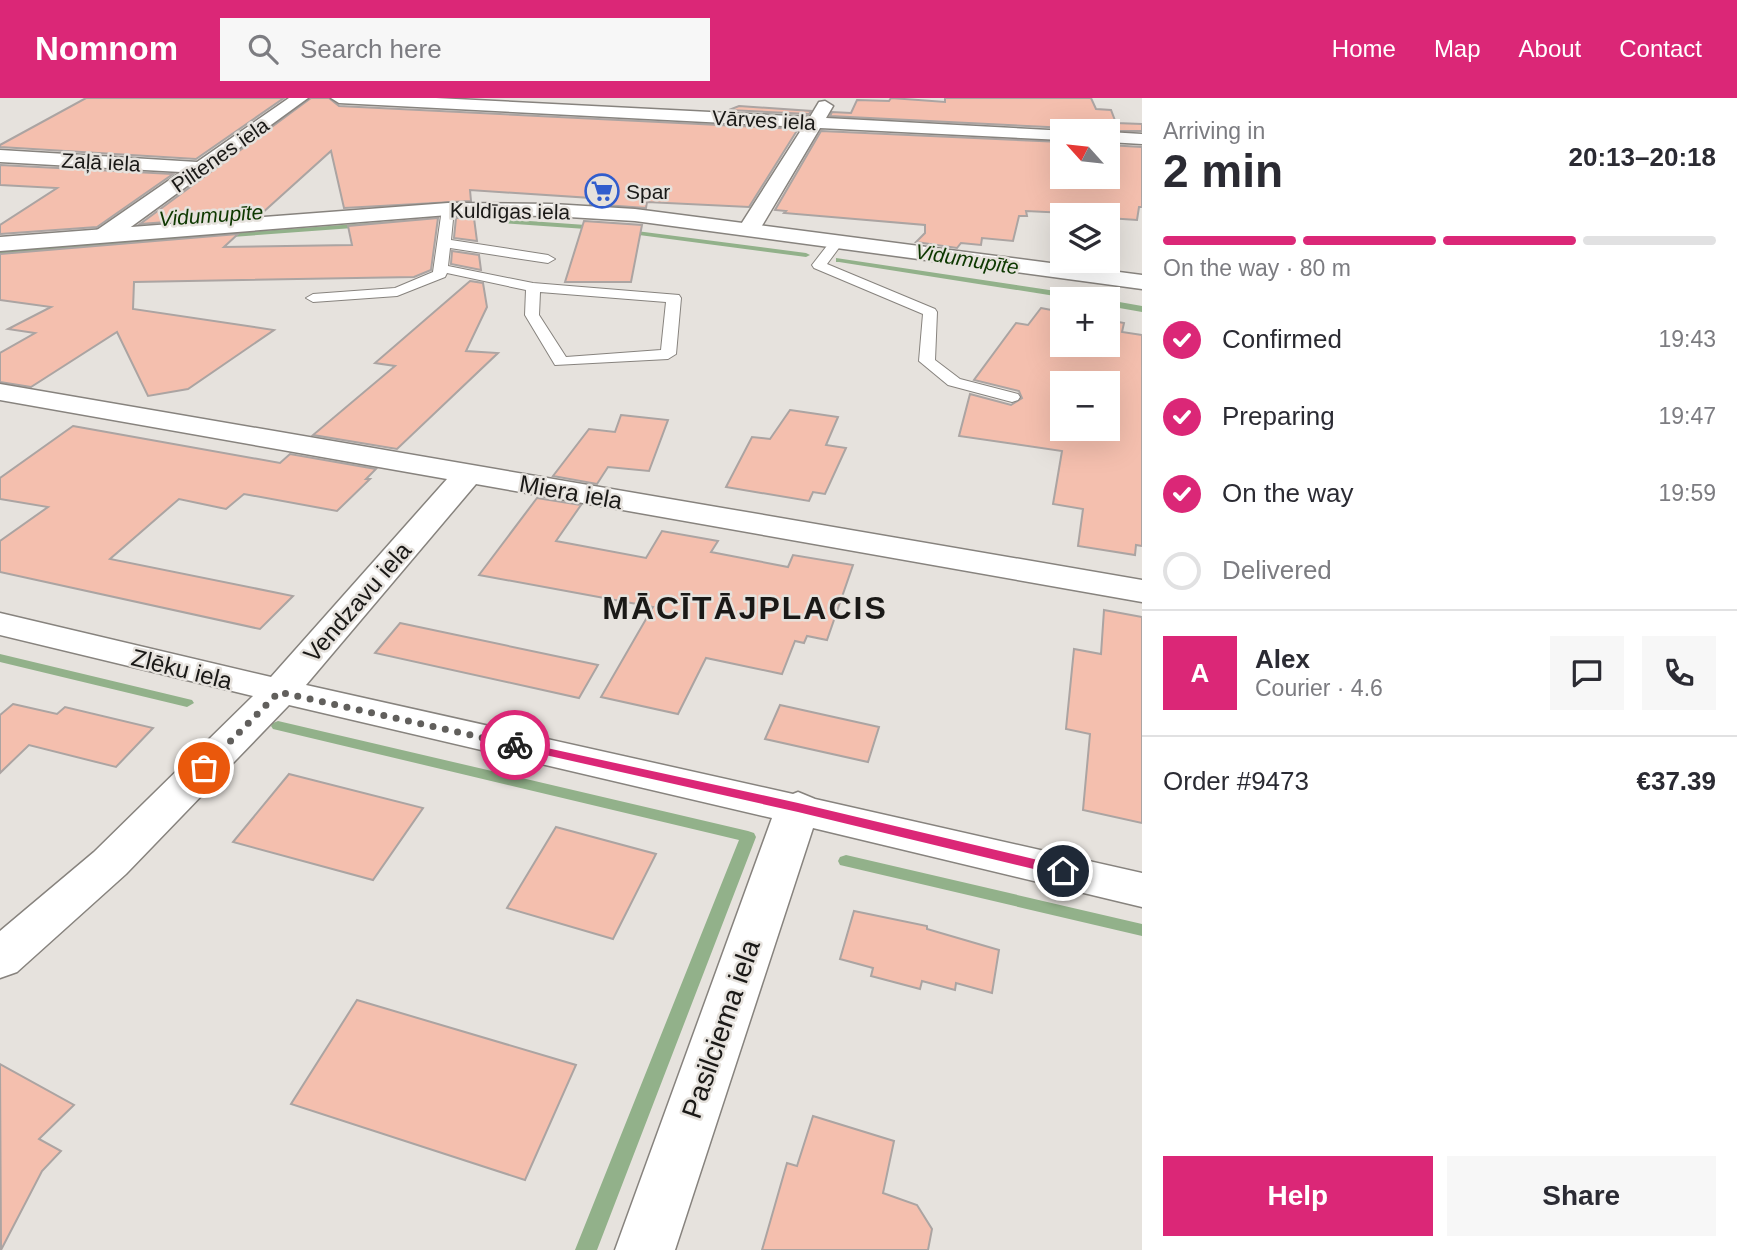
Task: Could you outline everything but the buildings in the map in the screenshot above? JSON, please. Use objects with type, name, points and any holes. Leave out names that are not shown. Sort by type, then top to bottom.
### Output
[{"type":"street","name":"Piltenes iela","points":[[105,235],[300,98]]},
{"type":"street","name":"Vārves iela","points":[[339,98],[1050,134]]},
{"type":"street","points":[[749,229],[829,98]]},
{"type":"street","points":[[1120,138],[1142,139]]},
{"type":"street","name":"Zaļā iela","points":[[0,156],[202,168]]},
{"type":"street","name":"Kuldīgas iela","points":[[0,244],[448,209],[635,215],[1142,282]]},
{"type":"street","name":"Miera iela","points":[[0,392],[1142,591]]},
{"type":"street","name":"Vendzavu iela","points":[[0,959],[110,863],[279,692],[468,474]]},
{"type":"street","name":"Zlēku iela","points":[[0,624],[279,692],[798,807],[1142,890]]},
{"type":"street","name":"Pasilciema iela","points":[[645,1250],[798,807]]},
{"type":"lane","points":[[313,298],[397,292],[440,274],[448,209]]},
{"type":"lane","points":[[838,241],[819,265],[930,312],[927,361],[954,382],[1012,397]]},
{"type":"lane","points":[[443,243],[548,259],[526,285]]},
{"type":"lane","points":[[440,268],[526,285],[674,298],[668,354],[561,362],[533,314],[526,285]]},
{"type":"waterway","name":"Vidumupīte","points":[[0,252],[421,221]]},
{"type":"waterway","name":"Vidumupīte","points":[[502,221],[600,228]]},
{"type":"waterway","name":"Vidumupīte","points":[[624,231],[806,255]]},
{"type":"waterway","name":"Vidumupīte","points":[[839,260],[1050,293]]},
{"type":"waterway","name":"Vidumupīte","points":[[1120,305],[1142,309]]},
{"type":"waterway","points":[[0,658],[187,703]]},
{"type":"waterway","points":[[278,726],[748,837],[586,1250]]},
{"type":"waterway","points":[[846,861],[1142,930]]},
{"type":"way so far","points":[[204,768],[279,692],[515,745]]},
{"type":"place","name":"Spar","points":[[602,191]]},
{"type":"district","name":"MĀCĪTĀJPLACIS","points":[[745,608]]},
{"type":"route","points":[[515,745],[798,807],[1063,871]]}]
